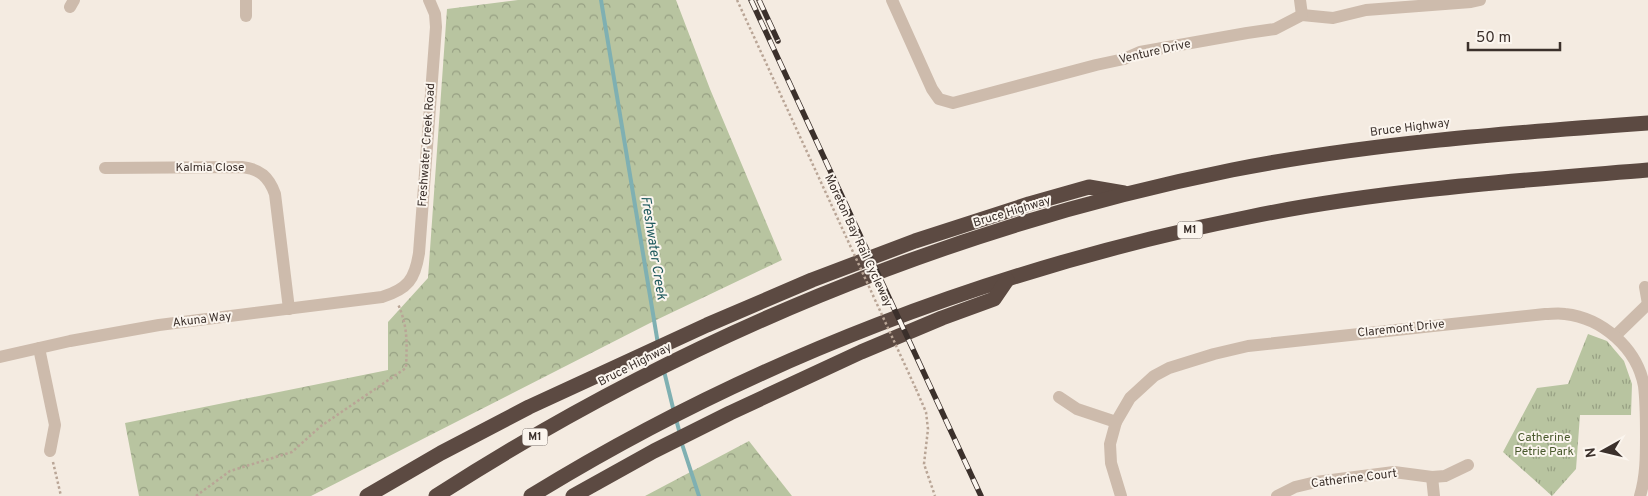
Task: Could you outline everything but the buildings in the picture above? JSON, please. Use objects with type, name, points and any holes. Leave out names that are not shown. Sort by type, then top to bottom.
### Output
[{"type":"highway","name":"Bruce Highway","points":[[436,496],[494,460],[635,381],[712,343],[806,301],[934,252],[986,235],[1128,193],[1233,170],[1326,154],[1404,143],[1496,134],[1648,123]]},
{"type":"highway","name":"M1","points":[[531,496],[648,430],[725,391],[810,352],[914,311],[1007,280],[1157,238],[1251,216],[1466,185],[1648,170]]},
{"type":"highway","points":[[367,496],[473,436],[529,408],[707,325],[812,280],[915,241],[1089,187],[1128,193]]},
{"type":"highway","points":[[573,496],[730,413],[884,342],[994,299],[1007,280]]},
{"type":"street","points":[[246,0],[246,16]]},
{"type":"street","name":"Freshwater Creek Road","points":[[398,290],[412,279],[417,267],[419,253],[436,27],[435,14],[429,0]]},
{"type":"street","name":"Venture Drive","points":[[892,0],[897,15],[936,95],[942,101],[953,103],[1124,59],[1140,52],[1275,29],[1302,15]]},
{"type":"street","points":[[1300,0],[1302,15],[1333,18],[1366,10],[1480,0]]},
{"type":"street","name":"Kalmia Close","points":[[105,168],[242,167],[259,171],[267,177],[274,194],[289,309]]},
{"type":"street","points":[[1615,336],[1648,304],[1645,287]]},
{"type":"street","name":"Akuna Way","points":[[0,357],[159,326],[382,297],[398,290]]},
{"type":"street","name":"Claremont Drive","points":[[1121,496],[1111,463],[1110,444],[1116,422],[1130,398],[1154,376],[1169,368],[1248,346],[1546,314],[1564,314],[1596,323],[1615,336],[1634,359],[1644,384],[1646,410],[1646,460],[1644,484],[1640,496]]},
{"type":"street","points":[[39,348],[55,425],[50,451]]},
{"type":"street","points":[[1059,397],[1077,409],[1116,422]]},
{"type":"street","name":"Catherine Court","points":[[1277,496],[1295,487],[1316,482],[1394,472],[1432,477],[1445,476],[1468,465]]},
{"type":"street","points":[[1432,477],[1434,496]]},
{"type":"path","name":"Moreton Bay Rail Cycleway","points":[[737,0],[926,412],[928,429],[924,464],[935,496]]},
{"type":"path","points":[[196,496],[230,471],[292,452],[321,426],[406,368],[408,339],[398,290]]},
{"type":"path","points":[[50,451],[61,496]]},
{"type":"green space","points":[[518,0],[676,0],[710,89],[782,260],[652,322],[311,496],[139,496],[125,423],[388,370],[388,322],[428,278],[447,9]]},
{"type":"green space","name":"Catherine Petrie Park","points":[[1588,334],[1607,341],[1624,361],[1632,384],[1631,415],[1580,415],[1576,469],[1552,496],[1503,452],[1537,388],[1568,384]]},
{"type":"green space","points":[[749,441],[792,496],[645,496]]},
{"type":"waterway","name":"Freshwater Creek","points":[[601,0],[658,344]]},
{"type":"waterway","name":"Freshwater Creek","points":[[664,371],[674,412]]},
{"type":"waterway","name":"Freshwater Creek","points":[[676,419],[680,434]]},
{"type":"waterway","name":"Freshwater Creek","points":[[681,441],[699,496]]},
{"type":"railway","points":[[751,0],[981,496]]},
{"type":"railway","points":[[759,0],[778,41]]}]
